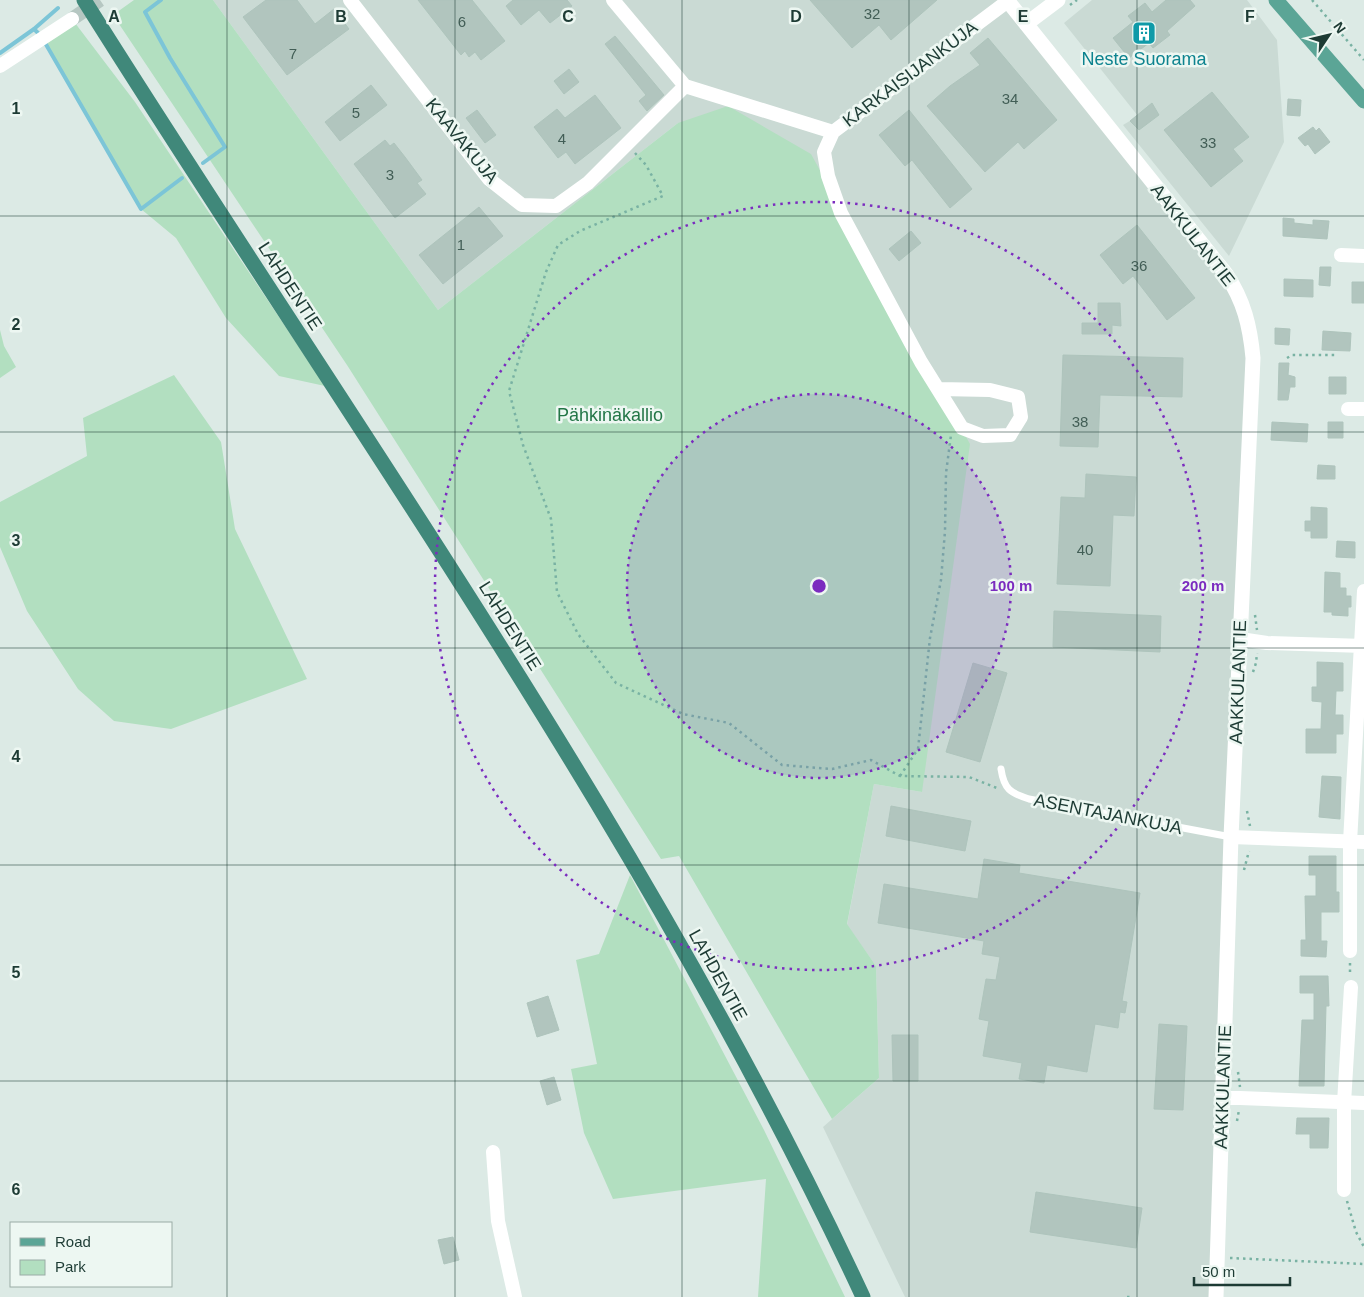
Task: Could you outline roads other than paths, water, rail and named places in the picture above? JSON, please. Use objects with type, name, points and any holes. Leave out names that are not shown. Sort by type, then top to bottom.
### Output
[{"type":"highway","name":"LAHDENTIE","points":[[84,0],[154,112],[450,565],[593,797],[694,969],[743,1059],[807,1182],[863,1297]]},
{"type":"main road","points":[[1276,0],[1364,101]]},
{"type":"street","name":"KAAVAKUJA","points":[[350,0],[489,179],[522,205],[556,206],[588,183],[685,86]]},
{"type":"street","points":[[613,0],[685,86]]},
{"type":"street","name":"KARKAISIJANKUJA","points":[[685,86],[834,132],[1007,0]]},
{"type":"street","name":"AAKKULANTIE","points":[[1007,0],[1226,274],[1243,303],[1251,342],[1253,358],[1231,837],[1216,1297]]},
{"type":"street","points":[[1026,24],[1058,0]]},
{"type":"street","points":[[0,66],[72,19]]},
{"type":"street","points":[[834,132],[824,152],[828,176],[841,213],[921,362],[962,428],[983,436],[1010,435],[1021,417],[1018,397],[990,390],[939,389]]},
{"type":"street","points":[[1341,255],[1364,256]]},
{"type":"street","points":[[1348,409],[1364,409]]},
{"type":"street","points":[[1350,951],[1357,842],[1364,591]]},
{"type":"street","points":[[1240,639],[1258,642],[1362,646]]},
{"type":"street","points":[[1231,837],[1357,842]]},
{"type":"street","points":[[1344,1190],[1344,1103],[1351,987]]},
{"type":"street","points":[[1223,1098],[1364,1103]]},
{"type":"street","points":[[493,1152],[498,1221],[515,1297]]},
{"type":"lane","name":"ASENTAJANKUJA","points":[[1001,769],[1003,783],[1013,794],[1028,799],[1231,837]]},
{"type":"waterway","points":[[161,0],[145,12],[170,58],[225,147],[203,163]]},
{"type":"waterway","points":[[0,53],[34,29],[58,8]]},
{"type":"waterway","points":[[34,29],[40,35]]},
{"type":"waterway","points":[[44,41],[141,209],[182,178]]},
{"type":"tunnel","points":[[72,19],[100,0]]},
{"type":"place","name":"Neste Suorama","points":[[1144,33]]},
{"type":"park label","name":"Pähkinäkallio","points":[[610,415]]}]
